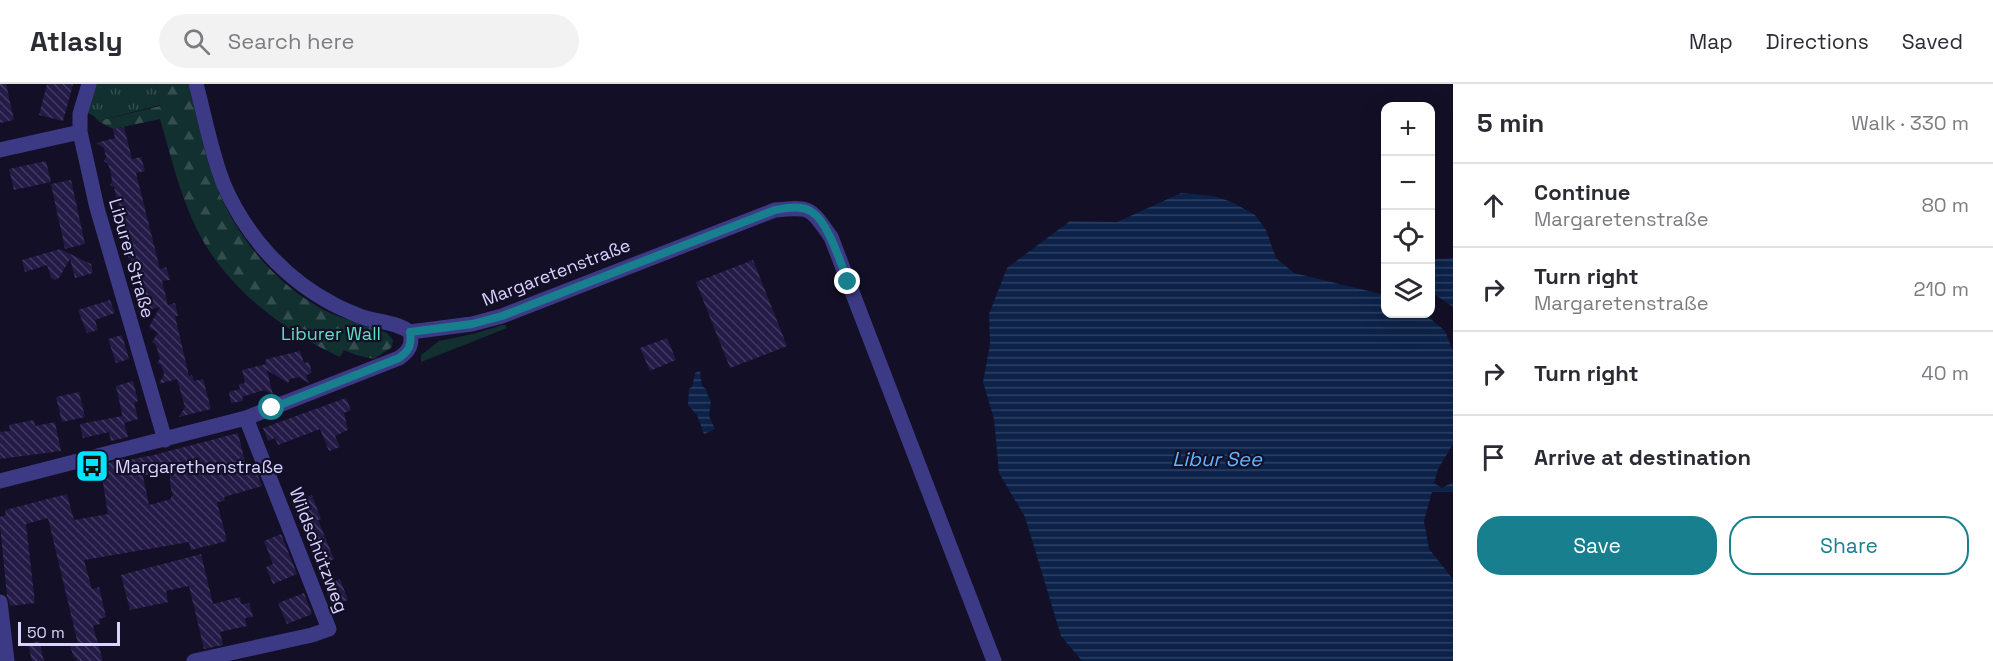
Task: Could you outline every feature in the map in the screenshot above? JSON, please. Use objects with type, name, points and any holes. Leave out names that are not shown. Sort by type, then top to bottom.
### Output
[{"type":"street","name":"Liburer Straße","points":[[88,84],[80,114],[80,132],[96,208],[165,440]]},
{"type":"street","points":[[0,482],[246,418],[399,358],[410,347],[412,341],[410,332],[404,328],[363,317],[335,305],[307,289],[268,254],[240,215],[224,185],[196,84]]},
{"type":"street","points":[[0,150],[80,132]]},
{"type":"street","name":"Margaretenstraße","points":[[410,332],[472,324],[502,316],[775,210],[797,207],[814,212],[831,237],[994,661]]},
{"type":"street","name":"Wildschützweg","points":[[194,661],[312,635],[329,629],[246,418]]},
{"type":"street","points":[[0,602],[7,661]]},
{"type":"green space","points":[[94,84],[155,84],[160,105],[98,121],[88,113]]},
{"type":"green space","name":"Liburer Wall","points":[[155,84],[188,84],[205,151],[218,190],[237,227],[263,262],[294,291],[312,303],[330,313],[387,333],[393,340],[392,347],[374,359],[344,350],[340,357],[317,346],[273,318],[235,283],[218,263],[192,219],[178,182],[160,119],[113,129],[98,121],[160,106]]},
{"type":"green space","points":[[502,325],[507,328],[421,362],[421,355],[439,341]]},
{"type":"water","name":"Libur See","points":[[1181,193],[1213,196],[1232,202],[1255,215],[1266,230],[1276,258],[1294,273],[1381,294],[1381,318],[1430,318],[1445,331],[1453,351],[1453,444],[1438,469],[1434,483],[1442,488],[1453,482],[1453,492],[1432,492],[1424,521],[1429,549],[1453,579],[1453,661],[1082,661],[1061,636],[1025,517],[999,473],[994,419],[983,382],[990,344],[989,314],[1007,268],[1070,221],[1117,222]]},
{"type":"water","points":[[1453,258],[1453,307],[1435,295],[1435,259]]},
{"type":"water","points":[[700,371],[702,386],[706,389],[711,401],[709,416],[715,429],[704,434],[697,415],[688,405],[689,389],[692,387],[695,373]]},
{"type":"building","points":[[0,84],[6,84],[14,120],[0,123]]},
{"type":"building","points":[[47,84],[73,84],[63,121],[39,115]]},
{"type":"building","points":[[124,127],[132,159],[141,157],[145,171],[136,173],[160,269],[166,267],[170,280],[162,281],[168,305],[175,303],[178,316],[175,316],[189,376],[192,375],[194,381],[203,379],[211,409],[179,417],[185,407],[177,379],[159,384],[164,374],[161,365],[157,363],[160,359],[156,345],[152,342],[158,333],[149,327],[160,307],[138,312],[142,304],[140,295],[136,292],[139,288],[135,273],[131,271],[134,268],[128,257],[130,252],[126,238],[122,236],[125,232],[123,223],[119,220],[121,217],[117,202],[114,200],[116,196],[114,187],[110,185],[111,173],[108,164],[104,161],[106,157],[104,148],[96,143],[115,138],[113,129]]},
{"type":"building","points":[[46,161],[51,182],[14,190],[9,169]]},
{"type":"building","points":[[71,180],[85,244],[65,249],[51,184]]},
{"type":"building","points":[[60,249],[91,264],[93,273],[75,278],[70,259],[59,278],[55,280],[51,278],[47,265],[25,272],[22,260]]},
{"type":"building","points":[[753,260],[787,346],[730,368],[696,282]]},
{"type":"building","points":[[110,300],[115,313],[95,320],[98,330],[87,333],[78,310]]},
{"type":"building","points":[[122,335],[129,359],[116,363],[108,339]]},
{"type":"building","points":[[667,338],[676,360],[650,371],[640,348]]},
{"type":"building","points":[[300,351],[304,363],[309,362],[312,373],[306,375],[309,383],[299,377],[290,379],[288,383],[267,370],[273,395],[264,390],[242,397],[243,401],[231,403],[229,392],[240,389],[239,384],[245,383],[242,370],[266,364],[265,360]]},
{"type":"building","points":[[133,381],[138,401],[134,403],[138,419],[124,423],[116,386]]},
{"type":"building","points":[[79,392],[85,417],[62,422],[56,397]]},
{"type":"building","points":[[346,398],[351,410],[344,413],[348,430],[335,436],[340,447],[329,451],[320,429],[278,445],[275,438],[268,441],[263,428]]},
{"type":"building","points":[[122,416],[128,437],[111,441],[109,432],[83,438],[80,424]]},
{"type":"building","points":[[34,420],[35,426],[55,422],[61,451],[0,459],[0,432],[10,431],[9,425]]},
{"type":"building","points":[[238,433],[247,470],[251,469],[253,475],[257,473],[262,486],[224,497],[225,501],[217,502],[227,541],[191,550],[189,542],[84,560],[92,589],[99,587],[106,617],[99,619],[100,624],[93,626],[103,661],[77,661],[70,646],[78,644],[48,518],[26,524],[35,603],[10,606],[7,596],[0,517],[6,515],[5,510],[67,494],[74,520],[108,514],[100,465],[127,458],[128,460]],"holes":[[[170,469],[173,496],[171,499],[149,505],[143,476]]]},
{"type":"building","points":[[312,495],[321,519],[318,520],[334,559],[317,566],[304,525],[301,526],[292,503]]},
{"type":"building","points":[[281,534],[297,574],[273,584],[266,567],[273,564],[264,541]]},
{"type":"building","points":[[201,554],[213,604],[240,597],[241,604],[249,603],[253,617],[245,618],[247,626],[220,632],[223,645],[204,649],[189,586],[166,591],[168,602],[130,610],[121,575]]},
{"type":"building","points":[[340,579],[348,600],[332,606],[324,585]]},
{"type":"building","points":[[304,593],[312,614],[287,624],[278,603]]},
{"type":"building","points":[[39,641],[44,661],[32,661],[28,644]]},
{"type":"place","name":"Margarethenstraße","points":[[92,466]]},
{"type":"route","points":[[272,408],[399,358],[410,347],[412,341],[410,332],[472,324],[502,316],[775,210],[797,207],[814,212],[831,237],[848,282]]}]
